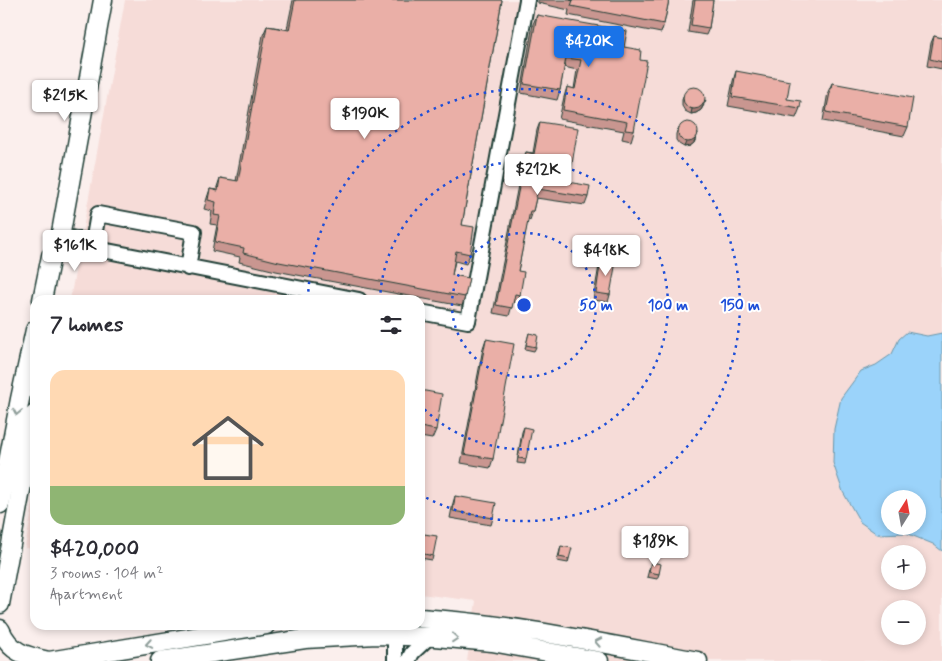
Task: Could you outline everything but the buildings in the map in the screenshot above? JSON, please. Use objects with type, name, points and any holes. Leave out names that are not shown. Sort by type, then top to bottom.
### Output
[{"type":"main road","points":[[55,295],[62,257],[59,244],[103,0]]},
{"type":"main road","points":[[43,295],[51,256],[59,244]]},
{"type":"main road","points":[[0,504],[30,355]]},
{"type":"main road","points":[[0,604],[30,441]]},
{"type":"main road","points":[[425,618],[479,622],[698,661]]},
{"type":"main road","points":[[0,629],[4,639],[18,652],[49,661],[236,630]]},
{"type":"main road","points":[[160,661],[305,639],[400,631],[429,637],[492,642],[599,661]]},
{"type":"lane","points":[[425,313],[468,321],[527,0]]},
{"type":"lane","points":[[90,248],[98,214],[194,232],[188,268]]},
{"type":"lane","points":[[59,244],[84,241],[90,248],[332,295]]},
{"type":"lane","points":[[395,661],[400,631]]},
{"type":"lane","points":[[408,661],[412,653],[429,637]]},
{"type":"shaded area","points":[[125,0],[942,0],[942,661],[467,661],[476,601],[425,595],[425,295],[71,295]]},
{"type":"shaded area","points":[[30,521],[30,548],[25,548]]},
{"type":"water","points":[[907,332],[927,336],[942,333],[942,551],[933,544],[911,535],[926,535],[926,490],[881,490],[881,534],[877,534],[860,522],[843,492],[833,463],[834,429],[841,398],[861,371],[876,365],[892,354],[899,339]]}]
